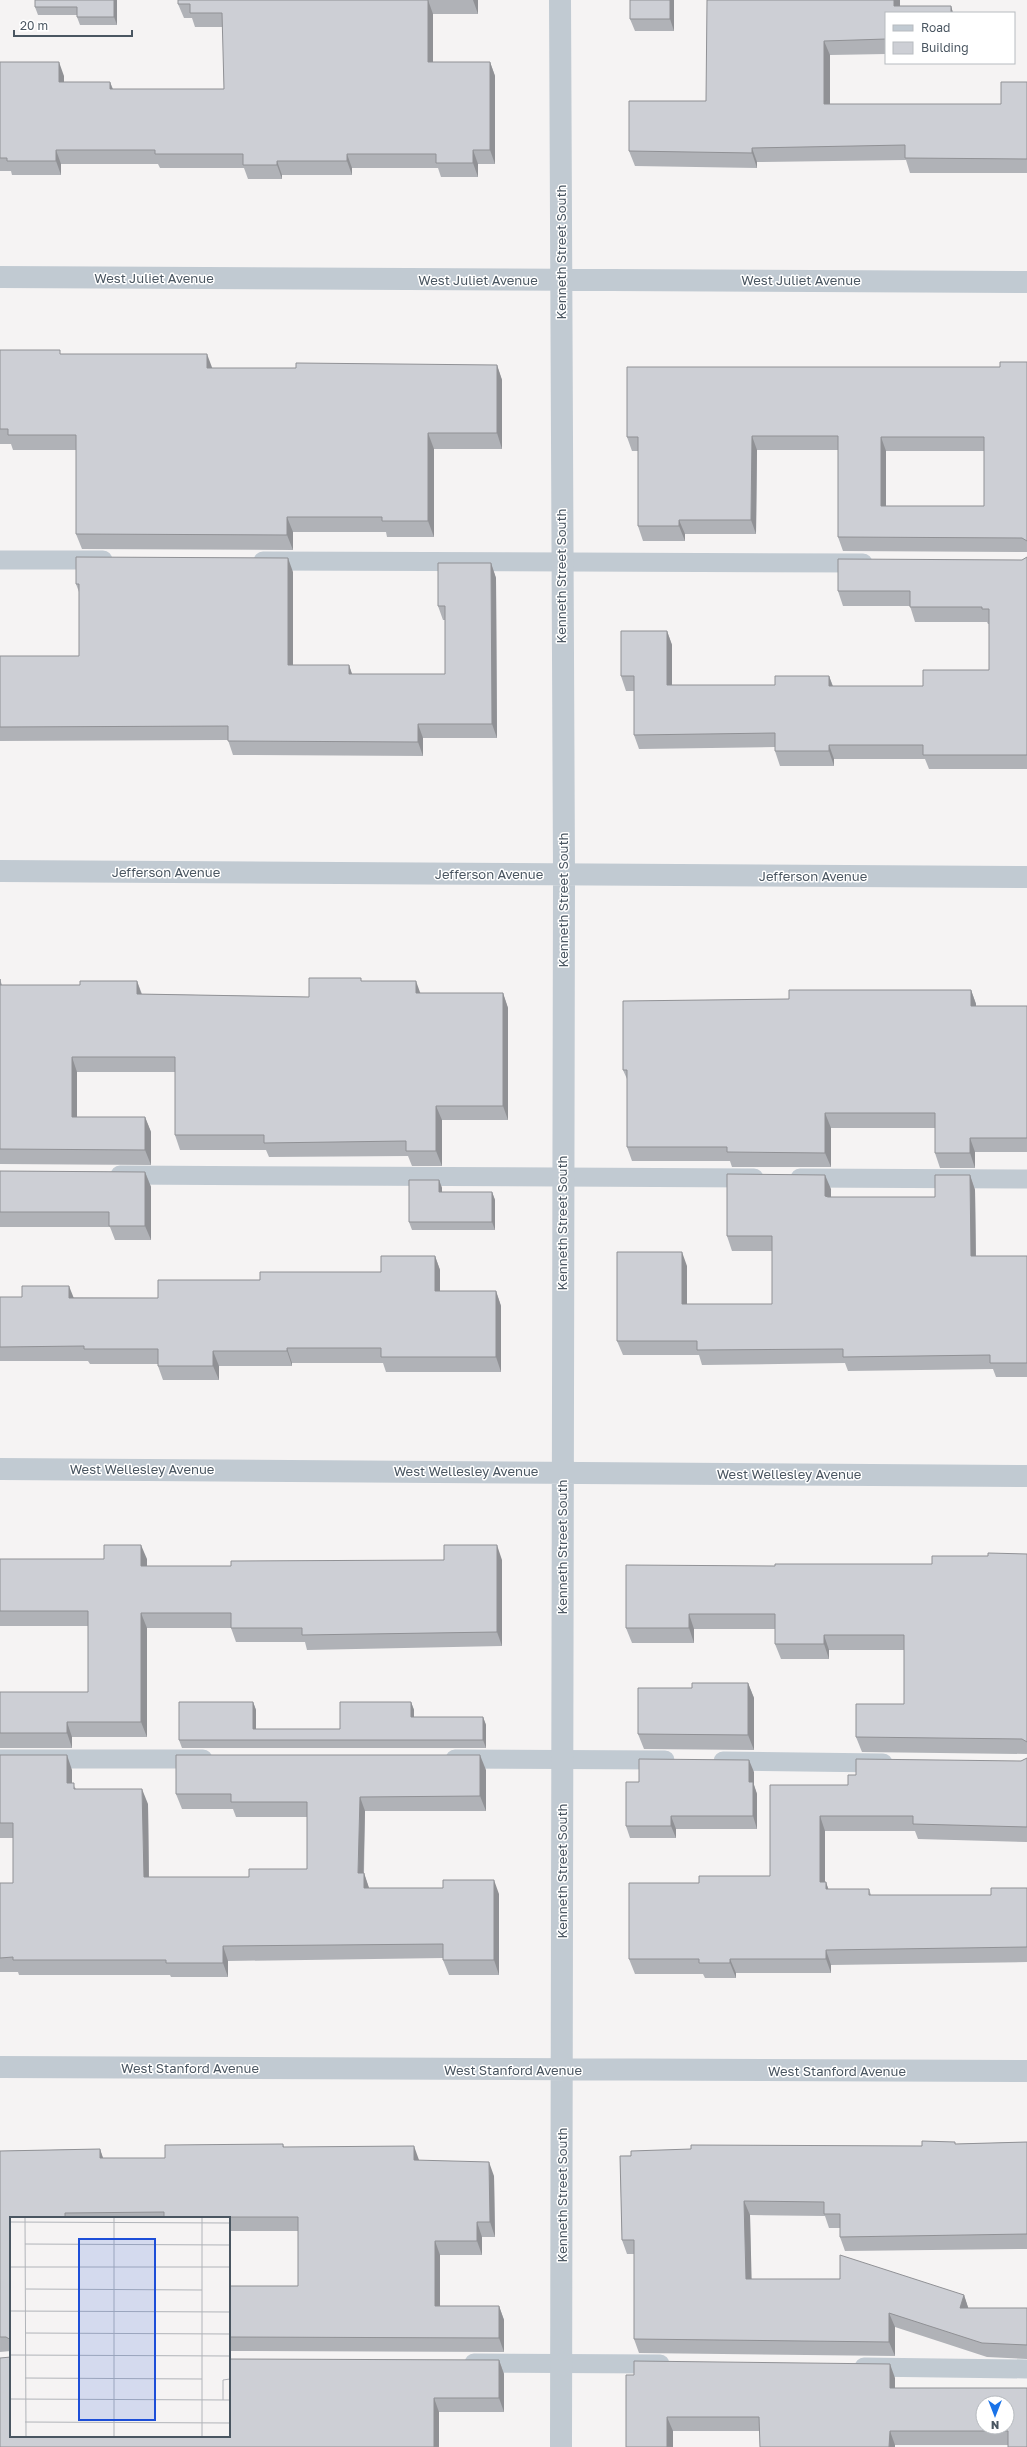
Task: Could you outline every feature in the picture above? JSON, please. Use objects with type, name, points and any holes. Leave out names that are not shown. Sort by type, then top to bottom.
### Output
[{"type":"street","name":"Kenneth Street South","points":[[560,0],[561,562],[564,875],[562,1177],[563,2070],[561,2447]]},
{"type":"street","name":"West Juliet Avenue","points":[[0,277],[1027,282]]},
{"type":"street","name":"Jefferson Avenue","points":[[0,871],[1027,877]]},
{"type":"street","name":"West Wellesley Avenue","points":[[0,1469],[1027,1476]]},
{"type":"street","name":"West Stanford Avenue","points":[[0,2067],[1027,2071]]},
{"type":"lane","points":[[0,560],[119,560]]},
{"type":"lane","points":[[245,561],[884,563]]},
{"type":"lane","points":[[103,1175],[1027,1179]]},
{"type":"lane","points":[[0,1759],[221,1759]]},
{"type":"lane","points":[[434,1759],[562,1759],[900,1764]]},
{"type":"lane","points":[[456,2363],[679,2364]]},
{"type":"lane","points":[[845,2366],[1027,2369]]},
{"type":"building","points":[[35,0],[114,0],[114,17],[77,17],[77,7],[35,7]]},
{"type":"building","points":[[178,0],[428,0],[428,62],[490,62],[490,150],[473,150],[473,163],[436,163],[436,154],[347,154],[347,161],[277,161],[277,165],[243,165],[243,154],[155,154],[155,150],[56,150],[56,161],[7,161],[7,158],[0,158],[0,62],[59,62],[59,82],[110,82],[110,89],[224,89],[222,13],[190,13],[190,4],[178,4]]},
{"type":"building","points":[[630,0],[670,0],[670,19],[630,19]]},
{"type":"building","points":[[707,0],[894,0],[894,6],[951,6],[951,12],[885,12],[885,39],[824,41],[824,104],[1001,104],[1001,82],[1027,82],[1027,159],[905,158],[905,145],[752,148],[752,153],[629,151],[629,101],[706,101]]},
{"type":"building","points":[[0,350],[60,350],[60,354],[207,354],[207,368],[296,368],[296,363],[497,365],[497,433],[428,433],[428,521],[382,521],[382,517],[287,517],[287,535],[76,534],[76,435],[8,435],[8,429],[0,429]]},
{"type":"building","points":[[1000,362],[1027,362],[1027,541],[1022,538],[838,537],[838,436],[752,436],[751,520],[679,520],[679,526],[638,526],[638,437],[627,437],[627,367],[1000,367]],"holes":[[[881,437],[984,437],[984,506],[881,506]]]},
{"type":"building","points":[[76,557],[288,558],[288,665],[349,665],[349,674],[445,674],[445,606],[438,606],[438,563],[491,563],[492,724],[418,724],[418,742],[228,741],[228,726],[0,727],[0,656],[79,656],[79,584],[76,584]]},
{"type":"building","points":[[1027,557],[1027,755],[923,755],[923,745],[829,745],[829,751],[775,751],[775,733],[634,735],[634,676],[621,676],[621,631],[667,631],[667,685],[775,685],[775,676],[829,676],[829,686],[923,686],[923,670],[989,670],[989,609],[982,609],[982,607],[910,607],[910,591],[838,591],[838,559],[1022,560]]},
{"type":"building","points":[[309,978],[361,978],[361,981],[416,981],[416,993],[503,993],[503,1106],[436,1106],[436,1151],[406,1151],[406,1141],[264,1143],[264,1135],[175,1135],[175,1057],[72,1057],[72,1117],[145,1117],[145,1150],[0,1149],[0,985],[80,985],[80,981],[137,981],[137,994],[309,997]]},
{"type":"building","points":[[789,990],[971,990],[971,1006],[1027,1006],[1027,1138],[970,1138],[970,1153],[935,1153],[935,1113],[825,1113],[825,1153],[727,1152],[727,1147],[627,1147],[627,1070],[623,1070],[623,1001],[789,999]]},
{"type":"building","points":[[0,1171],[145,1172],[145,1226],[109,1226],[109,1212],[0,1212]]},
{"type":"building","points":[[727,1174],[825,1175],[825,1196],[828,1197],[935,1197],[935,1175],[970,1175],[971,1256],[1027,1256],[1027,1363],[990,1363],[990,1355],[843,1357],[843,1349],[697,1350],[697,1341],[617,1341],[617,1252],[682,1252],[682,1304],[772,1304],[772,1236],[727,1236]]},
{"type":"building","points":[[409,1180],[439,1180],[439,1192],[492,1192],[492,1222],[409,1222]]},
{"type":"building","points":[[381,1256],[435,1256],[435,1291],[496,1291],[496,1357],[381,1357],[381,1348],[287,1348],[287,1351],[213,1351],[213,1366],[158,1366],[158,1349],[84,1349],[84,1346],[0,1347],[0,1297],[22,1297],[22,1286],[69,1286],[69,1298],[158,1298],[158,1280],[260,1280],[260,1272],[381,1272]]},
{"type":"building","points":[[104,1545],[141,1545],[141,1566],[231,1566],[231,1561],[444,1560],[444,1545],[497,1545],[497,1632],[302,1635],[302,1628],[231,1628],[231,1613],[141,1613],[141,1722],[67,1722],[67,1733],[0,1733],[0,1692],[88,1692],[88,1611],[0,1611],[0,1559],[104,1559]]},
{"type":"building","points":[[988,1553],[1027,1554],[1027,1742],[1022,1739],[856,1737],[856,1704],[904,1704],[904,1635],[824,1635],[824,1644],[775,1644],[775,1614],[689,1614],[689,1628],[626,1628],[626,1565],[775,1566],[775,1564],[932,1564],[932,1556],[988,1556]]},
{"type":"building","points":[[692,1683],[748,1683],[748,1735],[638,1734],[638,1688],[692,1688]]},
{"type":"building","points":[[179,1702],[253,1702],[253,1729],[340,1729],[340,1702],[411,1702],[411,1717],[483,1717],[483,1740],[179,1740]]},
{"type":"building","points":[[0,1755],[67,1755],[67,1783],[74,1783],[74,1789],[142,1789],[144,1877],[249,1877],[249,1869],[307,1869],[307,1802],[231,1802],[231,1794],[176,1794],[176,1755],[480,1755],[480,1796],[360,1797],[358,1873],[364,1873],[364,1888],[443,1888],[443,1880],[494,1880],[494,1960],[443,1960],[443,1944],[223,1946],[223,1963],[166,1963],[166,1960],[13,1960],[13,1957],[0,1958],[0,1883],[13,1883],[13,1823],[0,1823]]},
{"type":"building","points":[[1027,1758],[1027,1827],[913,1824],[913,1816],[820,1816],[820,1882],[826,1882],[826,1889],[869,1889],[869,1895],[991,1895],[991,1888],[1027,1888],[1027,1947],[826,1950],[826,1959],[730,1959],[730,1963],[699,1963],[699,1959],[629,1959],[629,1883],[699,1883],[699,1876],[770,1876],[770,1785],[848,1785],[848,1775],[856,1775],[856,1759],[1021,1761]]},
{"type":"building","points":[[639,1759],[749,1760],[749,1782],[753,1782],[753,1816],[671,1816],[671,1826],[626,1826],[626,1782],[639,1782]]},
{"type":"building","points":[[922,2141],[955,2142],[955,2144],[1027,2142],[1027,2234],[840,2237],[840,2214],[824,2214],[824,2202],[744,2201],[746,2279],[840,2279],[840,2255],[964,2295],[960,2308],[1027,2308],[1027,2345],[982,2343],[889,2313],[889,2342],[634,2339],[634,2240],[622,2240],[620,2156],[631,2156],[631,2151],[691,2149],[691,2145],[922,2146]]},
{"type":"building","points":[[283,2144],[283,2147],[414,2146],[414,2160],[489,2162],[490,2222],[477,2222],[477,2241],[435,2241],[435,2306],[499,2306],[499,2338],[230,2337],[230,2286],[298,2286],[298,2217],[164,2217],[164,2212],[65,2213],[65,2217],[10,2217],[10,2339],[6,2337],[0,2337],[0,2151],[100,2149],[100,2158],[165,2158],[165,2145]]},
{"type":"building","points":[[10,2357],[10,2437],[230,2437],[230,2359],[499,2360],[499,2398],[434,2398],[434,2447],[0,2447],[0,2358]]},
{"type":"building","points":[[634,2361],[890,2364],[890,2388],[1027,2388],[1027,2447],[1008,2447],[1008,2435],[1015,2435],[1015,2395],[975,2395],[975,2431],[890,2431],[889,2447],[760,2447],[759,2417],[667,2417],[667,2447],[626,2447],[626,2375],[634,2375]]}]
